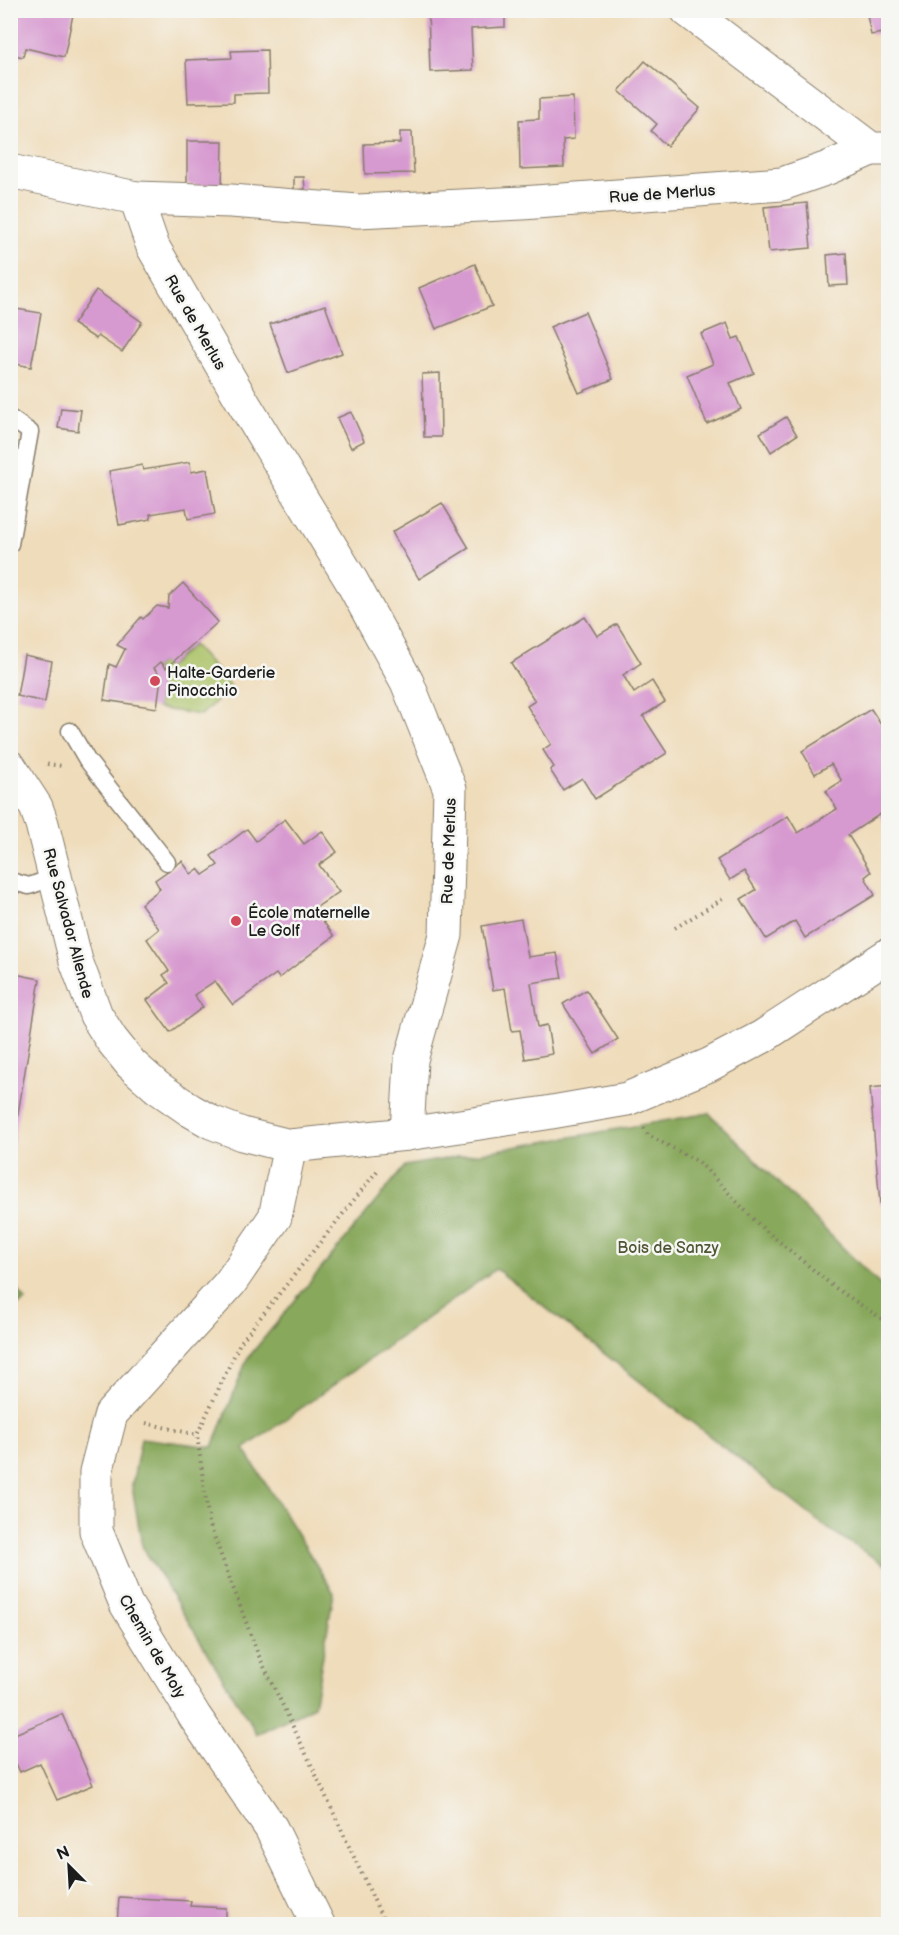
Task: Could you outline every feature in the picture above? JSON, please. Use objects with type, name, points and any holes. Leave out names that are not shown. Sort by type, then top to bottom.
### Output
[{"type":"street","points":[[687,10],[880,149]]},
{"type":"street","name":"Rue de Merlus","points":[[407,1134],[411,1060],[446,935],[450,789],[407,682],[351,580],[244,404],[153,247],[136,198],[231,201],[358,211],[522,203],[782,184],[880,149]]},
{"type":"street","points":[[10,171],[136,198]]},
{"type":"street","name":"Rue Salvador Allende","points":[[10,767],[36,807],[76,961],[96,1015],[111,1039],[131,1064],[157,1087],[211,1122],[242,1134],[290,1146],[407,1134],[627,1099],[709,1065],[762,1037],[888,955]]},
{"type":"street","name":"Chemin de Moly","points":[[290,1146],[275,1218],[230,1283],[111,1414],[96,1472],[96,1531],[126,1604],[195,1717],[271,1828],[318,1924]]},
{"type":"lane","points":[[10,418],[30,432],[10,544]]},
{"type":"lane","points":[[70,731],[87,760],[167,862]]},
{"type":"lane","points":[[10,881],[28,886],[55,877]]},
{"type":"path","points":[[675,928],[724,898]]},
{"type":"path","points":[[627,1099],[648,1135],[699,1162],[759,1226],[834,1287],[888,1323]]},
{"type":"path","points":[[385,1924],[258,1654],[208,1522],[197,1435],[240,1343],[407,1134]]},
{"type":"path","points":[[111,1414],[197,1435]]},
{"type":"green space","points":[[193,645],[231,687],[201,715],[157,708],[161,677],[154,668],[161,662],[167,668]]},
{"type":"green space","name":"Bois de Sanzy","points":[[709,1113],[888,1293],[888,1567],[827,1528],[496,1269],[244,1449],[334,1593],[314,1706],[257,1734],[142,1546],[132,1486],[141,1438],[213,1447],[247,1359],[405,1166]]},
{"type":"green space","points":[[11,1280],[26,1301],[10,1309]]},
{"type":"building","points":[[10,10],[74,10],[64,57],[25,48],[23,57],[10,54]]},
{"type":"building","points":[[428,10],[505,10],[505,27],[471,29],[473,70],[430,72]]},
{"type":"building","points":[[866,10],[888,10],[888,32],[871,35]]},
{"type":"building","points":[[267,50],[268,93],[234,94],[234,102],[188,103],[186,60],[232,58],[231,51]]},
{"type":"building","points":[[645,61],[700,108],[667,146],[651,131],[657,124],[619,91]]},
{"type":"building","points":[[573,97],[574,139],[563,140],[564,167],[520,169],[519,120],[539,119],[539,99]]},
{"type":"building","points":[[400,132],[412,132],[414,173],[365,174],[364,144],[400,143]]},
{"type":"building","points":[[187,141],[223,141],[222,189],[187,184]]},
{"type":"building","points":[[294,177],[304,177],[305,189],[294,190]]},
{"type":"building","points":[[807,203],[811,248],[769,252],[764,207]]},
{"type":"building","points":[[846,253],[848,285],[829,286],[827,255]]},
{"type":"building","points":[[475,264],[492,306],[436,329],[419,288]]},
{"type":"building","points":[[96,290],[142,322],[122,352],[98,336],[96,339],[73,324]]},
{"type":"building","points":[[325,305],[342,353],[288,373],[270,324]]},
{"type":"building","points":[[10,308],[41,313],[31,367],[10,363]]},
{"type":"building","points":[[585,312],[613,379],[579,393],[550,327]]},
{"type":"building","points":[[727,323],[733,339],[739,337],[754,373],[730,383],[741,409],[707,424],[687,375],[713,364],[701,334]]},
{"type":"building","points":[[440,373],[441,437],[424,437],[422,374]]},
{"type":"building","points":[[61,408],[81,410],[78,431],[58,428]]},
{"type":"building","points":[[351,412],[364,441],[351,448],[337,418]]},
{"type":"building","points":[[786,417],[797,435],[771,452],[760,433]]},
{"type":"building","points":[[190,462],[191,472],[207,469],[215,514],[188,519],[186,508],[150,514],[151,519],[119,525],[109,471],[142,465],[143,470]]},
{"type":"building","points":[[442,503],[469,548],[419,579],[392,532]]},
{"type":"building","points":[[183,583],[218,622],[166,668],[161,662],[154,668],[161,677],[157,708],[104,700],[109,664],[116,667],[125,649],[117,645],[141,617],[143,619],[157,606],[168,608],[169,596]]},
{"type":"building","points":[[585,617],[597,636],[617,624],[641,663],[623,675],[634,693],[652,681],[665,702],[643,716],[667,753],[595,799],[582,778],[563,790],[550,770],[554,767],[543,750],[551,744],[527,706],[535,701],[511,663]]},
{"type":"building","points":[[24,655],[52,661],[45,702],[17,696]]},
{"type":"building","points":[[871,709],[883,728],[888,725],[888,829],[880,814],[848,835],[871,872],[865,877],[875,895],[805,938],[795,921],[766,939],[741,899],[756,890],[744,871],[730,880],[717,860],[788,816],[798,833],[837,809],[826,791],[842,781],[831,764],[815,774],[802,751]]},
{"type":"building","points":[[285,819],[304,844],[322,831],[337,852],[319,865],[339,892],[314,909],[334,936],[279,978],[276,974],[233,1005],[215,981],[194,995],[203,1007],[170,1032],[147,1000],[169,983],[163,975],[169,971],[147,939],[159,929],[141,904],[160,889],[155,880],[182,861],[191,874],[198,869],[203,875],[218,865],[211,856],[247,829],[256,841]]},
{"type":"building","points":[[521,919],[528,957],[557,953],[562,978],[531,983],[538,1027],[547,1025],[552,1054],[525,1059],[520,1030],[512,1031],[505,988],[493,990],[482,926]]},
{"type":"building","points":[[10,973],[40,979],[12,1151],[10,1151]]},
{"type":"building","points":[[586,990],[618,1039],[595,1054],[563,1004]]},
{"type":"building","points":[[888,1086],[888,1203],[880,1204],[870,1088]]},
{"type":"building","points":[[62,1714],[93,1785],[57,1800],[40,1763],[20,1772],[10,1750],[10,1736]]},
{"type":"building","points":[[119,1897],[191,1901],[190,1906],[226,1908],[226,1924],[117,1924]]},
{"type":"place","name":"Halte-Garderie Pinocchio","points":[[155,681]]},
{"type":"place","name":"École maternelle Le Golf","points":[[236,921]]}]
